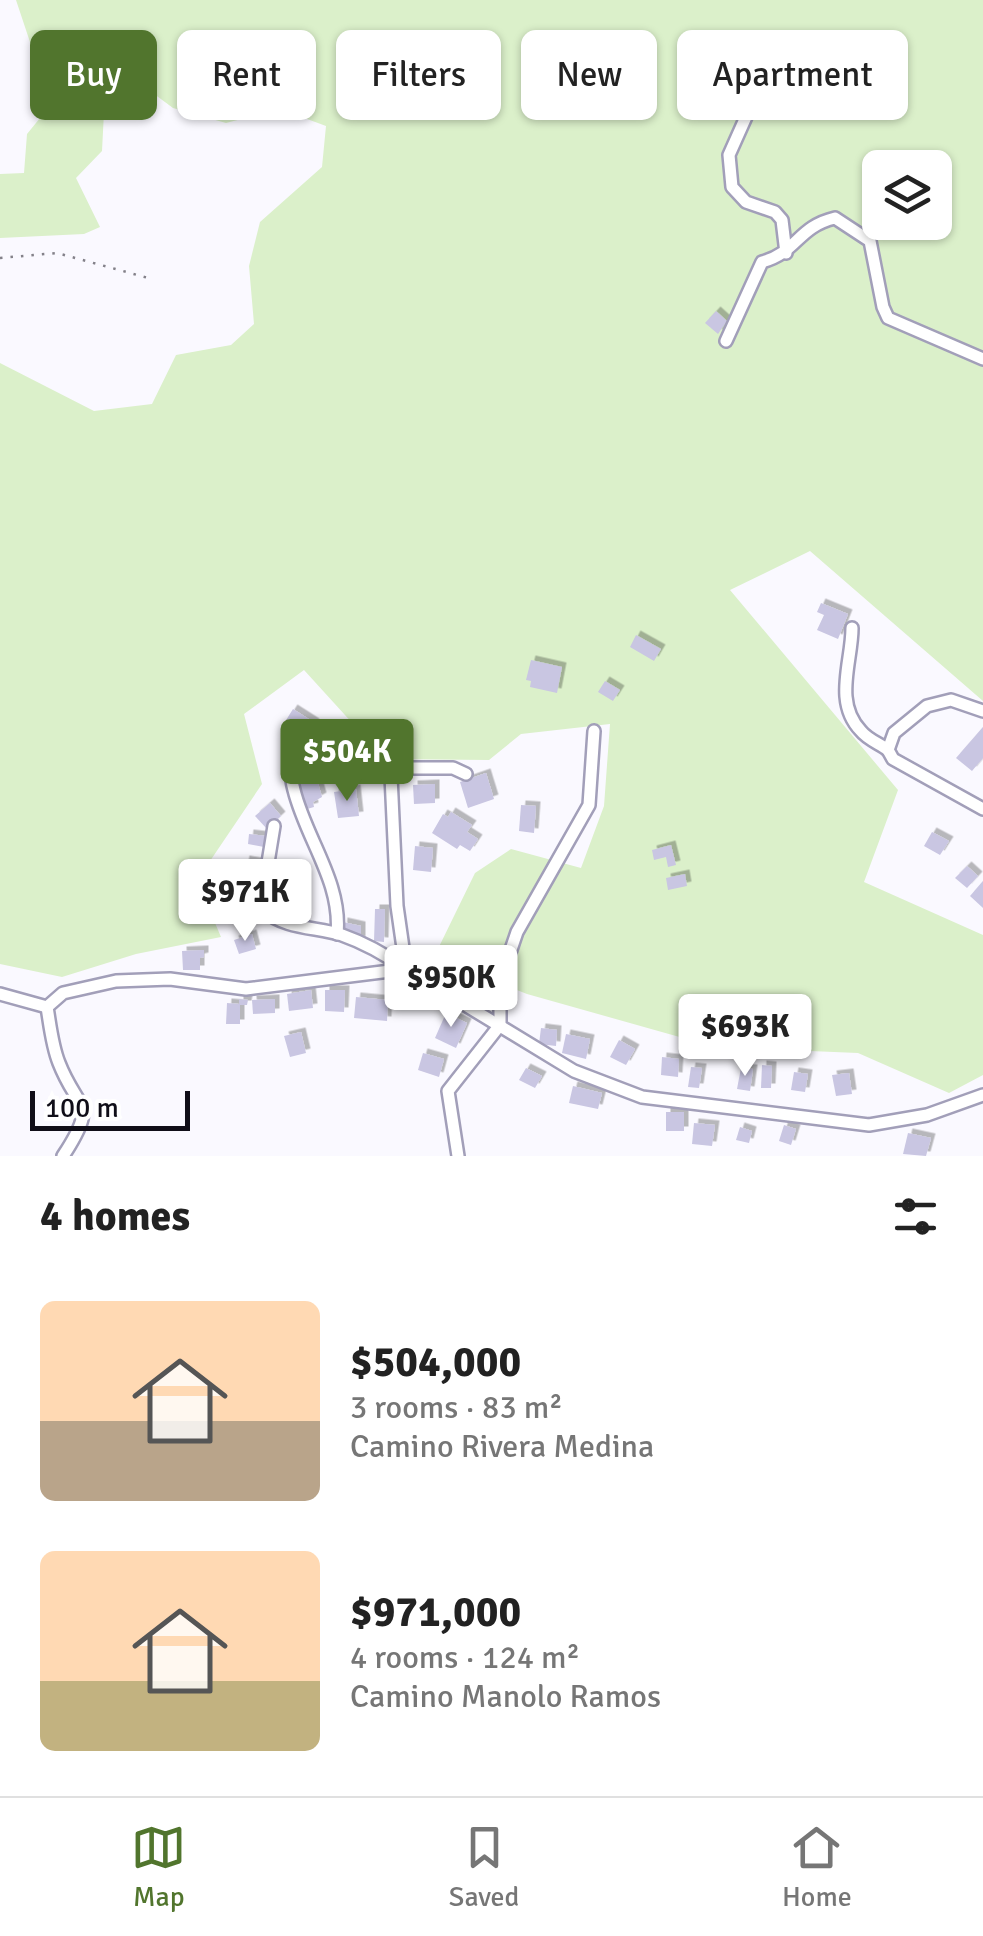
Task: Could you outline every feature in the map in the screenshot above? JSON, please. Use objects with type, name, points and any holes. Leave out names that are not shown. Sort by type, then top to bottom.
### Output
[{"type":"street","points":[[745,120],[729,156],[732,187],[746,202],[775,212],[782,220],[786,254]]},
{"type":"street","points":[[726,340],[762,262],[786,254],[806,230],[834,218],[870,241],[888,318],[983,359]]},
{"type":"street","points":[[852,628],[852,650],[844,684],[849,712],[860,731],[888,750],[893,759],[983,809]]},
{"type":"street","points":[[888,750],[894,733],[927,706],[951,700],[983,711]]},
{"type":"street","points":[[458,1156],[448,1091],[500,1025],[500,982],[517,932],[589,805],[594,731]]},
{"type":"street","points":[[292,735],[292,786],[328,873],[339,919],[337,934]]},
{"type":"street","points":[[406,970],[397,906],[390,776],[395,769],[403,768],[453,768],[466,774]]},
{"type":"street","points":[[274,826],[262,899],[265,911],[283,922],[337,934],[381,952],[574,1071],[642,1096],[869,1125],[927,1115],[983,1094]]},
{"type":"street","points":[[47,1007],[63,993],[116,981],[170,979],[246,990],[406,970]]},
{"type":"street","points":[[0,994],[47,1007]]},
{"type":"street","points":[[47,1007],[58,1063],[83,1103],[82,1127],[63,1156]]},
{"type":"path","points":[[0,258],[57,254],[152,279]]},
{"type":"green space","points":[[16,0],[983,0],[983,701],[810,551],[730,590],[898,790],[864,882],[983,935],[983,1075],[949,1093],[858,1053],[715,1047],[527,994],[434,957],[475,873],[511,849],[581,868],[604,806],[610,724],[521,734],[489,760],[385,759],[304,670],[244,714],[262,784],[208,864],[207,904],[221,937],[136,954],[62,977],[0,964],[0,363],[94,411],[152,404],[176,355],[231,345],[254,324],[249,266],[260,222],[322,167],[326,126],[310,120],[316,120],[316,30],[177,30],[177,109],[157,96],[157,30],[30,30],[30,42]]},
{"type":"green space","points":[[38,120],[104,120],[102,151],[76,178],[100,227],[84,234],[0,238],[0,174],[24,173],[27,134]]},
{"type":"building","points":[[716,311],[727,321],[718,334],[705,323]]},
{"type":"building","points":[[821,603],[848,614],[838,639],[817,630],[824,615],[817,612]]},
{"type":"building","points":[[636,635],[661,649],[654,661],[630,647]]},
{"type":"building","points":[[531,660],[562,667],[557,693],[530,687],[531,681],[526,680]]},
{"type":"building","points":[[605,681],[620,690],[613,701],[598,692]]},
{"type":"building","points":[[293,709],[315,723],[304,739],[283,725]]},
{"type":"building","points":[[983,727],[983,758],[972,771],[956,758]]},
{"type":"building","points":[[486,773],[494,799],[468,808],[460,782]]},
{"type":"building","points":[[316,776],[322,797],[307,809],[299,781]]},
{"type":"building","points":[[435,784],[435,803],[414,804],[413,785]]},
{"type":"building","points":[[356,789],[359,816],[338,818],[334,792]]},
{"type":"building","points":[[270,803],[281,816],[267,829],[255,816]]},
{"type":"building","points":[[521,805],[536,806],[534,833],[519,831]]},
{"type":"building","points":[[451,812],[472,825],[467,832],[478,839],[470,851],[460,845],[457,849],[432,833],[443,814],[448,817]]},
{"type":"building","points":[[932,832],[949,841],[940,855],[924,846]]},
{"type":"building","points":[[249,834],[266,836],[264,847],[248,844]]},
{"type":"building","points":[[671,845],[676,865],[668,867],[666,857],[654,860],[652,850]]},
{"type":"building","points":[[415,846],[433,848],[431,872],[413,870]]},
{"type":"building","points":[[245,860],[262,863],[258,887],[241,884]]},
{"type":"building","points":[[967,866],[978,876],[967,888],[955,878]]},
{"type":"building","points":[[213,870],[232,871],[230,888],[211,886]]},
{"type":"building","points":[[685,874],[687,886],[668,890],[666,878]]},
{"type":"building","points":[[983,881],[983,908],[970,896]]},
{"type":"building","points":[[270,882],[284,883],[280,912],[266,910]]},
{"type":"building","points":[[375,909],[385,909],[384,942],[374,941]]},
{"type":"building","points":[[343,922],[361,926],[361,941],[342,934]]},
{"type":"building","points":[[252,934],[256,949],[239,954],[234,940]]},
{"type":"building","points":[[204,950],[200,970],[183,970],[182,951]]},
{"type":"building","points":[[311,990],[313,1008],[289,1011],[287,994]]},
{"type":"building","points":[[325,990],[345,990],[344,1012],[325,1011]]},
{"type":"building","points":[[356,997],[388,1000],[387,1021],[354,1018]]},
{"type":"building","points":[[239,999],[248,1000],[247,1005],[240,1005],[240,1024],[226,1024],[227,1003],[239,1004]]},
{"type":"building","points":[[275,999],[275,1013],[253,1014],[252,1000]]},
{"type":"building","points":[[446,1013],[467,1023],[456,1048],[435,1038]]},
{"type":"building","points":[[541,1028],[557,1030],[556,1046],[539,1044]]},
{"type":"building","points":[[301,1032],[306,1053],[290,1057],[284,1036]]},
{"type":"building","points":[[566,1034],[590,1039],[586,1059],[562,1053]]},
{"type":"building","points":[[619,1040],[635,1049],[626,1065],[610,1057]]},
{"type":"building","points":[[423,1053],[444,1059],[439,1077],[418,1070]]},
{"type":"building","points":[[662,1057],[679,1059],[678,1077],[661,1075]]},
{"type":"building","points":[[762,1065],[772,1066],[771,1088],[761,1088]]},
{"type":"building","points":[[691,1067],[702,1068],[699,1088],[688,1087]]},
{"type":"building","points":[[526,1068],[542,1076],[535,1088],[519,1080]]},
{"type":"building","points":[[741,1068],[753,1069],[750,1091],[737,1089]]},
{"type":"building","points":[[794,1072],[808,1074],[805,1092],[791,1090]]},
{"type":"building","points":[[849,1073],[852,1094],[836,1096],[832,1075]]},
{"type":"building","points":[[573,1086],[602,1093],[598,1109],[569,1103]]},
{"type":"building","points":[[666,1112],[684,1112],[684,1131],[666,1131]]},
{"type":"building","points":[[694,1123],[715,1125],[712,1146],[692,1144]]},
{"type":"building","points":[[784,1125],[796,1129],[791,1145],[779,1141]]},
{"type":"building","points":[[740,1127],[752,1131],[749,1143],[736,1140]]},
{"type":"building","points":[[908,1133],[931,1138],[926,1156],[903,1154]]}]
